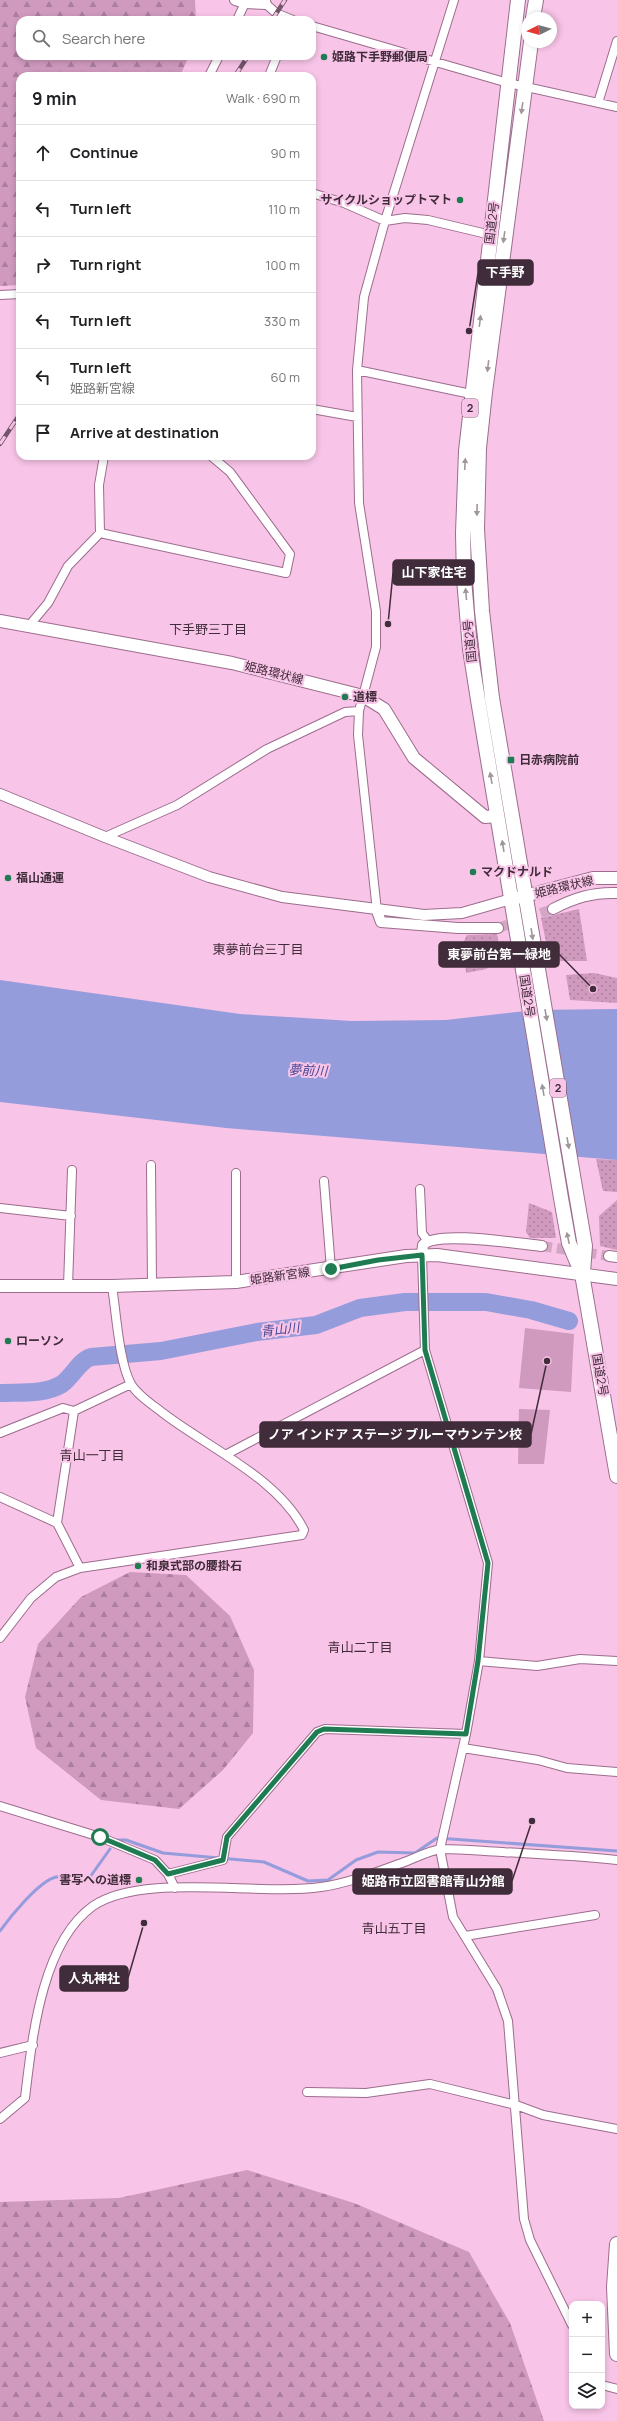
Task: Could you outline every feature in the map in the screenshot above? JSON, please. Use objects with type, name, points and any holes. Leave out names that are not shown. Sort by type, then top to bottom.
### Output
[{"type":"highway","name":"国道2号","points":[[518,0],[471,394],[464,495],[464,579],[470,649],[561,1198],[569,1243],[582,1274],[617,1476]]},
{"type":"highway","points":[[535,12],[536,0]]},
{"type":"highway","name":"国道2号","points":[[530,48],[485,392],[479,448],[477,529],[484,632],[492,698],[577,1199],[584,1246],[582,1274]]},
{"type":"highway","points":[[617,2244],[617,2354]]},
{"type":"main road","name":"姫路環状線","points":[[0,621],[232,663],[363,696],[384,709],[414,758],[485,817],[498,816]]},
{"type":"main road","name":"姫路環状線","points":[[511,899],[593,878],[617,878]]},
{"type":"main road","name":"姫路新宮線","points":[[0,1286],[112,1286],[236,1282],[331,1269],[378,1260],[422,1255],[460,1256],[617,1279]]},
{"type":"street","points":[[454,0],[385,222],[364,297],[357,370],[359,503],[376,611],[376,647],[358,711],[358,735],[377,910],[381,922],[458,928],[498,928]]},
{"type":"street","points":[[238,16],[240,2],[266,2],[276,13],[282,16]]},
{"type":"street","points":[[316,27],[508,83],[617,107]]},
{"type":"street","points":[[598,103],[617,41]]},
{"type":"street","points":[[211,72],[217,60]]},
{"type":"street","points":[[271,72],[275,60]]},
{"type":"street","points":[[316,194],[344,202],[385,222],[405,218],[428,220],[491,235]]},
{"type":"street","points":[[0,295],[16,294]]},
{"type":"street","points":[[357,370],[471,394]]},
{"type":"street","points":[[316,410],[357,417]]},
{"type":"street","points":[[28,627],[48,603],[68,566],[100,533],[99,485],[103,460]]},
{"type":"street","points":[[100,533],[286,573],[290,554],[230,472],[216,460]]},
{"type":"street","points":[[105,837],[177,805],[266,749],[345,712],[358,711]]},
{"type":"street","points":[[0,794],[105,837],[209,877],[260,892],[306,902],[424,915],[462,913],[511,899]]},
{"type":"street","points":[[553,909],[576,897],[602,892],[617,893]]},
{"type":"street","points":[[151,1165],[152,1285]]},
{"type":"street","points":[[68,1286],[72,1170]]},
{"type":"street","points":[[236,1173],[236,1282]]},
{"type":"street","points":[[324,1180],[331,1269]]},
{"type":"street","points":[[420,1189],[422,1233],[427,1240]]},
{"type":"street","points":[[0,1208],[71,1216]]},
{"type":"street","points":[[542,1246],[462,1238],[427,1240],[423,1244],[422,1255],[425,1350],[488,1563],[478,1661],[466,1734],[440,1847],[453,1917],[497,1989],[508,2021],[516,2105],[524,2220],[530,2240],[569,2319]]},
{"type":"street","points":[[0,1638],[31,1598],[56,1577],[80,1568],[302,1535],[304,1530],[286,1503],[226,1454],[176,1423],[147,1400],[132,1384],[124,1359],[112,1286]]},
{"type":"street","points":[[226,1454],[425,1350]]},
{"type":"street","points":[[0,1433],[63,1408],[74,1411],[132,1384]]},
{"type":"street","points":[[74,1411],[57,1523],[80,1568]]},
{"type":"street","points":[[0,1497],[57,1523]]},
{"type":"street","points":[[478,1661],[537,1666],[580,1659],[617,1661]]},
{"type":"street","points":[[168,1874],[223,1860],[227,1837],[317,1732],[324,1729],[466,1734]]},
{"type":"street","points":[[463,1748],[538,1760],[567,1768],[617,1772]]},
{"type":"street","points":[[0,1806],[100,1837],[155,1860],[168,1874],[175,1888]]},
{"type":"street","points":[[0,2119],[25,2098],[33,2045],[47,1974],[57,1951],[74,1926],[92,1907],[107,1898],[134,1891],[175,1888],[253,1890],[320,1887],[351,1880],[440,1847],[617,1860]]},
{"type":"street","points":[[464,1936],[595,1915]]},
{"type":"street","points":[[0,2053],[33,2045]]},
{"type":"street","points":[[307,2092],[366,2093],[430,2084],[516,2105],[543,2115],[617,2129]]},
{"type":"street","points":[[605,2386],[617,2389]]},
{"type":"green space","points":[[0,0],[195,0],[196,16],[16,16],[16,60],[187,60],[182,72],[16,72],[16,285],[0,286]]},
{"type":"green space","points":[[579,909],[587,961],[550,961],[541,918]]},
{"type":"green space","points":[[497,934],[502,961],[486,969],[466,973],[464,941],[467,935]]},
{"type":"green space","points":[[594,973],[617,978],[617,1003],[570,1000],[566,975]]},
{"type":"green space","points":[[596,1159],[617,1160],[617,1192],[603,1191]]},
{"type":"green space","points":[[617,1200],[617,1250],[600,1246],[599,1216]]},
{"type":"green space","points":[[529,1203],[552,1212],[556,1238],[530,1238],[526,1232]]},
{"type":"green space","points":[[525,1328],[574,1334],[571,1392],[519,1388]]},
{"type":"green space","points":[[519,1409],[550,1410],[544,1464],[518,1464]]},
{"type":"green space","points":[[130,1572],[186,1575],[230,1616],[254,1670],[253,1733],[223,1770],[179,1809],[101,1800],[36,1748],[25,1697],[38,1644],[81,1597]]},
{"type":"green space","points":[[247,2170],[354,2203],[469,2252],[510,2323],[544,2421],[0,2421],[0,2202],[119,2198]]},
{"type":"water","name":"夢前川","points":[[0,980],[240,1014],[352,1021],[446,1020],[534,1010],[617,1009],[617,1160],[226,1128],[0,1102]]},
{"type":"waterway","name":"青山川","points":[[0,1393],[32,1392],[55,1388],[66,1381],[79,1365],[91,1357],[161,1351],[257,1332],[316,1325],[360,1308],[405,1302],[486,1302],[531,1310],[569,1321]]},
{"type":"waterway","points":[[117,1840],[126,1840],[163,1853],[264,1862],[308,1881],[328,1880],[356,1860],[378,1852],[415,1853],[437,1838],[617,1851]]},
{"type":"waterway","points":[[0,1931],[25,1900],[41,1885],[56,1877],[90,1877],[110,1849]]},
{"type":"tunnel","points":[[498,928],[553,909]]},
{"type":"tunnel","points":[[542,1246],[609,1256]]},
{"type":"railway","points":[[275,16],[285,0]]},
{"type":"railway","points":[[238,72],[245,60]]},
{"type":"railway","points":[[0,444],[16,420]]},
{"type":"place","name":"姫路下手野郵便局","points":[[324,57]]},
{"type":"place","name":"サイクルショップトマト","points":[[460,200]]},
{"type":"place","name":"下手野","points":[[469,331]]},
{"type":"place","name":"山下家住宅","points":[[388,624]]},
{"type":"place","name":"道標","points":[[345,697]]},
{"type":"place","name":"日赤病院前","points":[[511,760]]},
{"type":"place","name":"マクドナルド","points":[[473,872]]},
{"type":"place","name":"福山通運","points":[[8,878]]},
{"type":"place","name":"東夢前台第一緑地","points":[[593,989]]},
{"type":"place","name":"ローソン","points":[[8,1341]]},
{"type":"place","name":"ノア インドア ステージ ブルーマウンテン校","points":[[547,1361]]},
{"type":"place","name":"和泉式部の腰掛石","points":[[138,1566]]},
{"type":"place","name":"姫路市立図書館青山分館","points":[[532,1821]]},
{"type":"place","name":"書写への道標","points":[[139,1880]]},
{"type":"place","name":"人丸神社","points":[[144,1923]]},
{"type":"district","name":"下手野三丁目","points":[[208,629]]},
{"type":"district","name":"東夢前台三丁目","points":[[258,949]]},
{"type":"district","name":"青山一丁目","points":[[92,1455]]},
{"type":"district","name":"青山二丁目","points":[[360,1647]]},
{"type":"district","name":"青山五丁目","points":[[394,1928]]},
{"type":"route","points":[[100,1837],[155,1860],[168,1874],[223,1860],[227,1837],[317,1732],[324,1729],[466,1734],[478,1661],[488,1563],[425,1350],[422,1255],[378,1260],[331,1269]]}]
